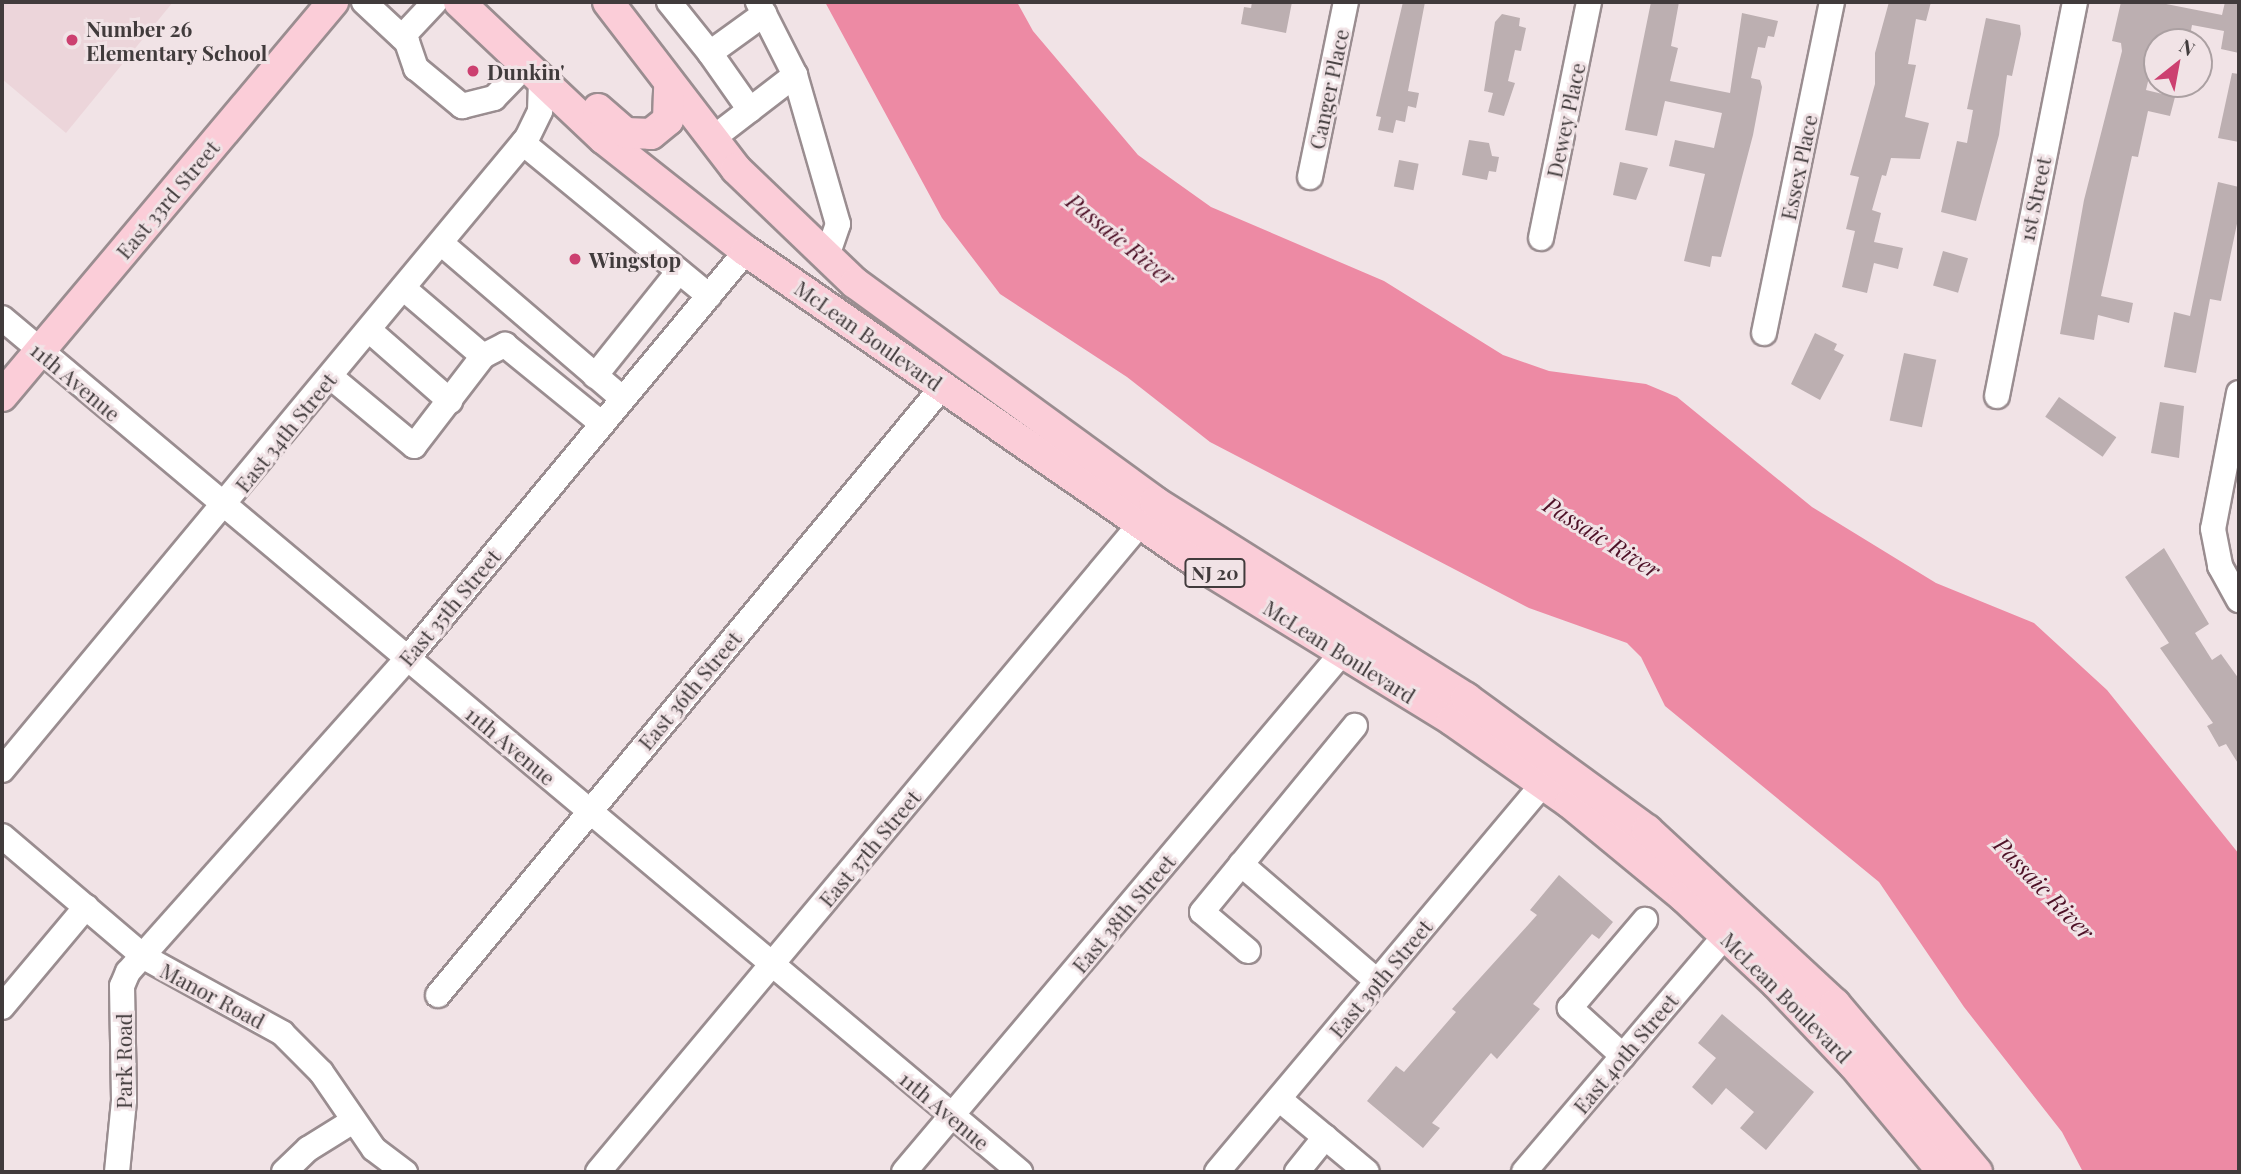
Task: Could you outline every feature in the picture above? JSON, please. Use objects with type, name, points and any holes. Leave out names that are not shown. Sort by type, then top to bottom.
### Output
[{"type":"main road","name":"East 33rd Street","points":[[2,397],[333,2]]},
{"type":"main road","name":"McLean Boulevard","points":[[459,2],[647,176],[747,251],[1140,524],[1543,784],[1726,934],[1853,1064],[1943,1172]]},
{"type":"main road","points":[[482,2],[626,133],[651,134],[668,120],[669,83]]},
{"type":"main road","name":"McLean Boulevard","points":[[608,2],[712,139],[826,258],[945,353],[1085,453],[1217,544],[1466,698],[1647,830],[1835,1004],[1977,1172]]},
{"type":"street","points":[[364,2],[402,37],[416,68],[462,106],[494,98],[533,73]]},
{"type":"street","points":[[402,37],[435,2]]},
{"type":"street","name":"Canger Place","points":[[1310,177],[1346,2]]},
{"type":"street","name":"Dewey Place","points":[[1541,238],[1590,2]]},
{"type":"street","name":"Essex Place","points":[[1764,332],[1832,2]]},
{"type":"street","name":"1st Street","points":[[1997,396],[2075,2]]},
{"type":"street","points":[[678,5],[750,110]]},
{"type":"street","points":[[710,53],[761,8],[795,75],[838,224],[826,258]]},
{"type":"street","name":"East 34th Street","points":[[2,770],[225,505],[523,143],[540,111],[533,73]]},
{"type":"street","points":[[712,139],[795,75]]},
{"type":"street","points":[[523,143],[709,296]]},
{"type":"street","points":[[441,243],[622,398]]},
{"type":"street","name":"East 35th Street","points":[[144,957],[408,658],[601,423],[747,251]]},
{"type":"street","points":[[595,376],[679,271]]},
{"type":"street","points":[[403,288],[483,356]]},
{"type":"street","name":"11th Avenue","points":[[2,318],[1020,1172]]},
{"type":"street","points":[[369,330],[450,401]]},
{"type":"street","points":[[331,376],[414,446],[483,356],[505,345],[601,423]]},
{"type":"street","name":"East 36th Street","points":[[438,996],[589,810],[943,386]]},
{"type":"street","points":[[2239,393],[2213,529],[2220,566],[2239,600]]},
{"type":"street","name":"East 37th Street","points":[[598,1172],[1140,524]]},
{"type":"street","name":"East 38th Street","points":[[904,1172],[1342,653]]},
{"type":"street","points":[[1248,951],[1202,912],[1355,726]]},
{"type":"street","name":"East 39th Street","points":[[1217,1172],[1543,784]]},
{"type":"street","name":"Manor Road","points":[[2,836],[144,957],[282,1034],[321,1072],[374,1149],[405,1172]]},
{"type":"street","points":[[1241,864],[1377,981]]},
{"type":"street","points":[[2,1007],[86,908]]},
{"type":"street","points":[[1623,1056],[1570,1008],[1646,920]]},
{"type":"street","name":"East 40th Street","points":[[1524,1172],[1726,934]]},
{"type":"street","name":"Park Road","points":[[117,1172],[124,1100],[122,986],[144,957]]},
{"type":"street","points":[[1279,1099],[1367,1172]]},
{"type":"street","points":[[284,1172],[308,1149],[353,1121]]},
{"type":"street","points":[[1297,1172],[1325,1137]]},
{"type":"shaded area","name":"Number 26 Elementary School","points":[[2,2],[173,2],[66,133],[2,79]]},
{"type":"water","name":"Passaic River","points":[[825,2],[1017,2],[1033,31],[1138,155],[1211,207],[1384,281],[1503,355],[1549,371],[1646,384],[1677,397],[1812,507],[1936,583],[2034,623],[2107,690],[2239,854],[2239,1172],[2083,1172],[2062,1132],[1964,1007],[1879,882],[1665,706],[1641,657],[1627,643],[1529,608],[1210,442],[1127,377],[1000,294],[942,218]]},
{"type":"building","points":[[1252,2],[1292,2],[1286,33],[1241,24],[1244,7],[1251,8]]},
{"type":"building","points":[[1403,2],[1425,2],[1408,91],[1419,93],[1416,108],[1408,106],[1405,122],[1396,120],[1393,133],[1378,130],[1381,117],[1376,116]]},
{"type":"building","points":[[1651,2],[1679,2],[1671,46],[1678,48],[1670,81],[1730,93],[1742,13],[1778,21],[1774,37],[1768,36],[1765,48],[1758,47],[1751,78],[1760,80],[1762,87],[1753,135],[1721,257],[1712,256],[1710,267],[1684,261],[1705,174],[1669,166],[1675,140],[1714,148],[1722,113],[1665,101],[1657,136],[1625,130]]},
{"type":"building","points":[[1889,2],[1931,2],[1926,21],[1916,19],[1908,64],[1916,65],[1905,117],[1929,123],[1920,159],[1891,158],[1886,176],[1882,175],[1872,210],[1881,213],[1874,242],[1903,248],[1898,269],[1874,263],[1867,293],[1842,287],[1855,231],[1846,229],[1859,177],[1850,175],[1875,84],[1875,53]]},
{"type":"building","points":[[2121,2],[2156,2],[2222,15],[2225,2],[2239,2],[2239,53],[2221,49],[2224,31],[2213,28],[2192,25],[2191,28],[2143,28],[2143,98],[2175,98],[2170,116],[2148,111],[2138,157],[2132,156],[2101,296],[2133,303],[2129,323],[2098,315],[2094,340],[2060,334],[2084,200],[2122,51],[2121,43],[2112,41]]},
{"type":"building","points":[[1502,14],[1520,18],[1519,26],[1526,28],[1521,51],[1515,50],[1508,81],[1515,83],[1504,116],[1488,112],[1493,93],[1484,91],[1495,22]]},
{"type":"building","points":[[1986,18],[2020,25],[2021,34],[2012,76],[2007,75],[1999,135],[1976,221],[1941,212],[1957,141],[1967,143],[1973,110],[1967,109]]},
{"type":"building","points":[[2232,73],[2239,74],[2239,142],[2218,138]]},
{"type":"building","points":[[1469,140],[1489,143],[1492,156],[1499,157],[1496,172],[1489,171],[1487,180],[1462,175]]},
{"type":"building","points":[[1399,160],[1419,164],[1413,190],[1394,187]]},
{"type":"building","points":[[1620,162],[1648,168],[1636,200],[1613,195]]},
{"type":"building","points":[[2218,182],[2239,187],[2239,214],[2221,301],[2210,299],[2196,373],[2164,367],[2174,312],[2190,316]]},
{"type":"building","points":[[1943,251],[1968,258],[1958,293],[1933,286]]},
{"type":"building","points":[[1815,333],[1837,344],[1834,350],[1844,355],[1820,400],[1791,384]]},
{"type":"building","points":[[1904,353],[1936,360],[1922,427],[1890,420]]},
{"type":"building","points":[[2059,397],[2116,437],[2103,457],[2045,417]]},
{"type":"building","points":[[2160,402],[2184,406],[2179,458],[2151,453]]},
{"type":"building","points":[[2164,548],[2209,624],[2195,633],[2212,660],[2221,654],[2239,679],[2239,765],[2226,744],[2219,747],[2207,726],[2213,723],[2160,648],[2169,643],[2125,577]]},
{"type":"building","points":[[1559,875],[1613,922],[1599,939],[1592,934],[1533,1004],[1540,1009],[1497,1059],[1491,1053],[1432,1123],[1440,1128],[1423,1148],[1367,1101],[1396,1066],[1404,1072],[1456,1012],[1452,1009],[1537,915],[1530,910]]},
{"type":"building","points":[[1722,1014],[1814,1092],[1766,1150],[1740,1128],[1754,1112],[1726,1088],[1712,1105],[1692,1087],[1716,1058],[1698,1043]]},
{"type":"place","name":"Number 26 Elementary School","points":[[72,40]]},
{"type":"place","name":"Dunkin'","points":[[473,71]]},
{"type":"place","name":"Wingstop","points":[[575,259]]}]
